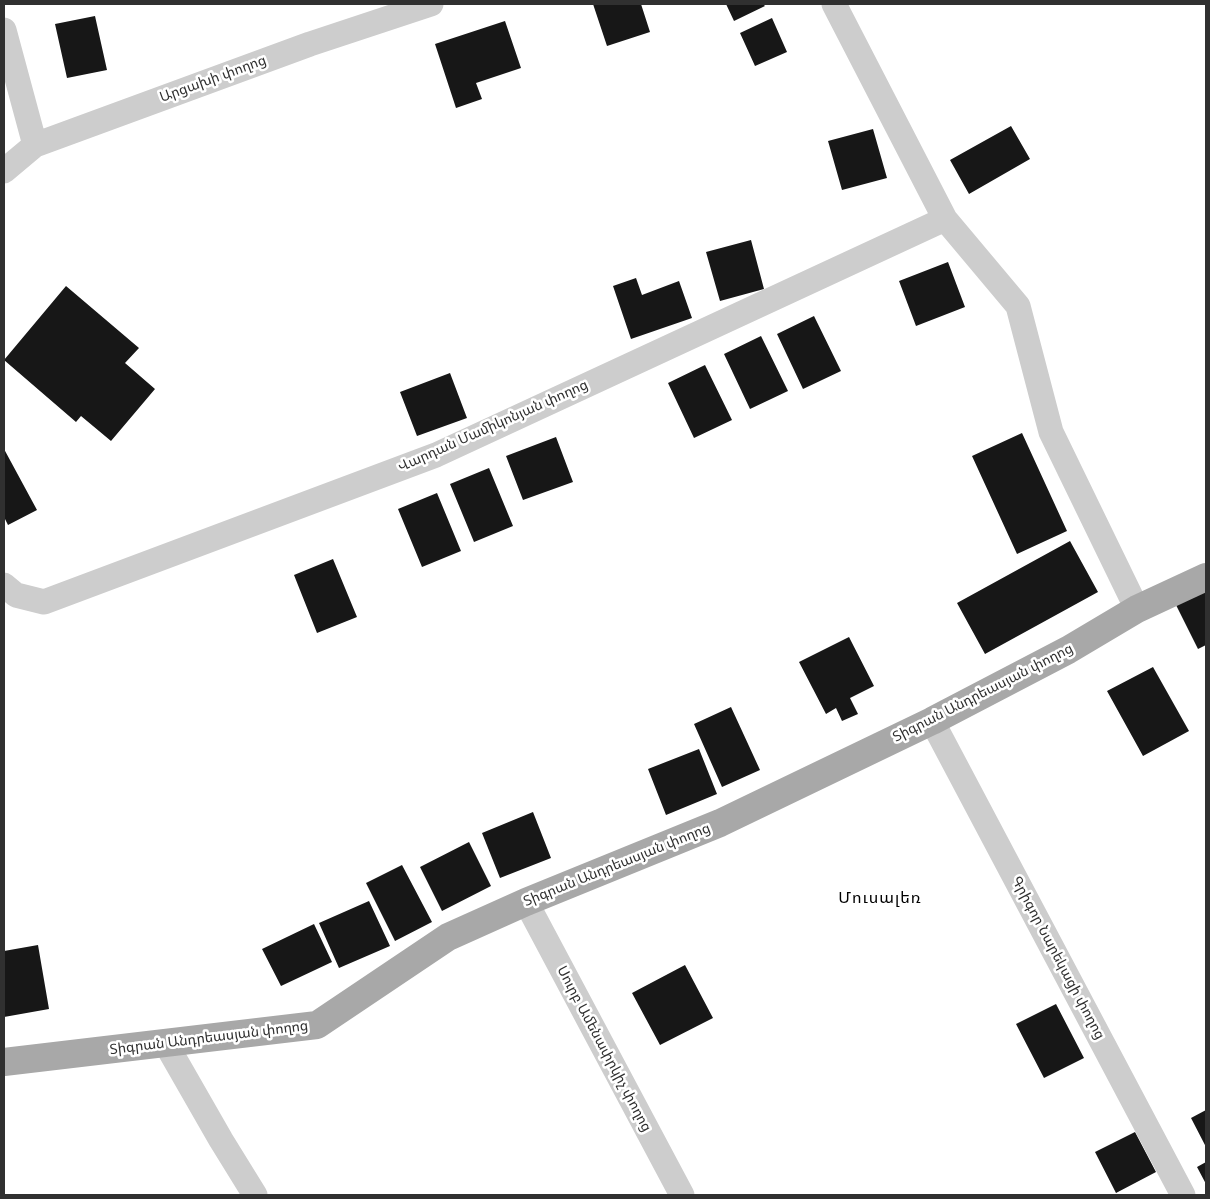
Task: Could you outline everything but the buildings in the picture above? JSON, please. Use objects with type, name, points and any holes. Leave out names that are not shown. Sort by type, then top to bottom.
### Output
[{"type":"main road","name":"Տիգրան Անդրեասյան փողոց","points":[[4,1062],[317,1025],[448,938],[526,902],[720,823],[932,722],[1068,650],[1137,609],[1206,577]]},
{"type":"street","name":"Արցախի փողոց","points":[[4,170],[35,145],[310,44],[431,4]]},
{"type":"street","points":[[834,4],[945,220],[1018,306],[1051,432],[1137,609]]},
{"type":"street","points":[[4,30],[35,145]]},
{"type":"street","name":"Վարդան Մամիկոնյան փողոց","points":[[4,585],[16,596],[44,602],[436,455],[945,220]]},
{"type":"street","name":"Գրիգոր Նարեկացի փողոց","points":[[932,722],[1183,1195]]},
{"type":"street","name":"Սուրբ Ամենափրկիչ փողոց","points":[[526,902],[682,1195]]},
{"type":"street","points":[[166,1044],[255,1195]]},
{"type":"district","name":"Մուսալեռ","points":[[880,898]]}]
